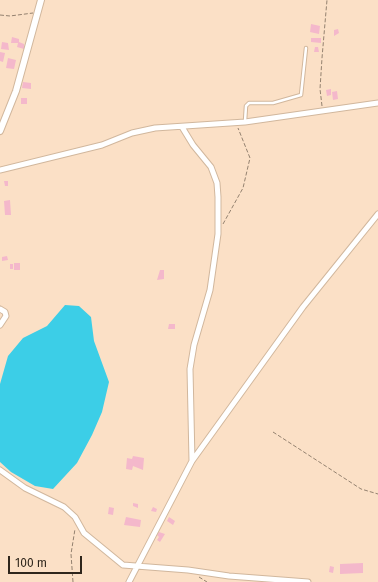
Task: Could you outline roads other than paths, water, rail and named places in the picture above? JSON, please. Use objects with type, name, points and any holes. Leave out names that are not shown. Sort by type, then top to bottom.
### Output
[{"type":"street","points":[[0,131],[16,91],[41,0]]},
{"type":"street","points":[[0,170],[102,145],[132,133],[155,128],[246,122],[378,103]]},
{"type":"street","points":[[182,127],[193,145],[211,166],[215,177],[218,197],[218,234],[210,290],[194,345],[190,369],[192,462]]},
{"type":"street","points":[[129,582],[192,462],[303,307],[378,214]]},
{"type":"street","points":[[0,309],[5,312],[6,316],[0,325]]},
{"type":"street","points":[[0,470],[25,488],[64,507],[75,516],[84,533],[123,565],[188,570],[229,576],[308,582]]},
{"type":"lane","points":[[246,122],[246,106],[249,103],[273,103],[300,95],[306,48]]},
{"type":"water","points":[[65,305],[79,306],[91,317],[94,341],[109,382],[102,412],[92,435],[77,463],[53,489],[35,486],[11,472],[0,462],[0,384],[8,356],[23,338],[47,326]]}]
